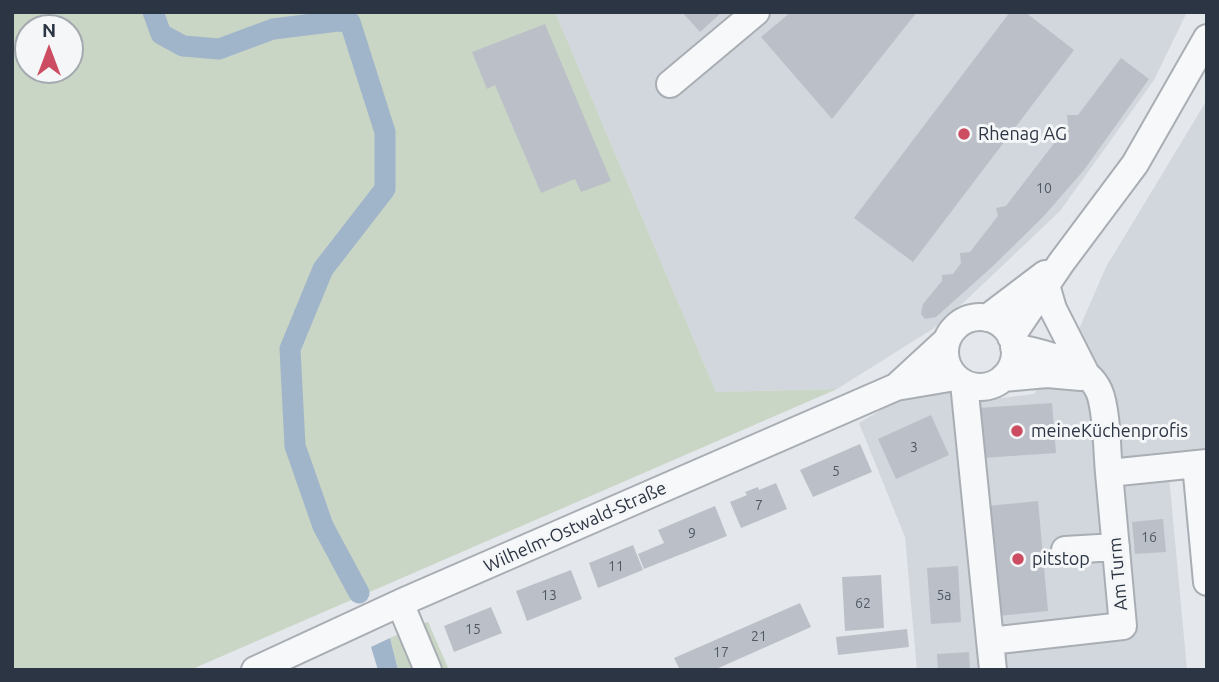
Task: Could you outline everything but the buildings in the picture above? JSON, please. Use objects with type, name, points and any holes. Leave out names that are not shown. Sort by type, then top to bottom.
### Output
[{"type":"street","points":[[670,84],[756,12]]},
{"type":"street","points":[[1012,342],[1060,263],[1135,163],[1207,38]]},
{"type":"street","points":[[993,670],[959,380],[946,359],[947,340],[959,325],[967,320],[987,318],[1060,263]]},
{"type":"street","name":"Am Turm","points":[[990,641],[1123,626],[1099,391],[1088,378],[1053,310],[1046,285]]},
{"type":"street","points":[[987,318],[1005,328],[1012,342],[1014,359],[1003,378]]},
{"type":"street","name":"Wilhelm-Ostwald-Straße","points":[[896,387],[947,340]]},
{"type":"street","points":[[1012,342],[1045,353],[1076,368],[1088,378]]},
{"type":"street","points":[[959,380],[974,387],[984,387],[1003,378],[1046,374],[1088,378]]},
{"type":"street","name":"Wilhelm-Ostwald-Straße","points":[[255,670],[400,603],[896,387],[959,380]]},
{"type":"street","points":[[1109,473],[1202,464],[1207,582]]},
{"type":"street","points":[[1065,550],[1116,547]]},
{"type":"street","points":[[400,603],[428,670]]},
{"type":"shaded area","points":[[555,12],[1187,12],[1154,80],[1060,211],[942,323],[837,389],[716,392]]},
{"type":"shaded area","points":[[1207,100],[1207,450],[1167,455],[1187,670],[917,670],[905,537],[859,423],[925,384],[978,401],[1034,394],[1080,327],[1106,267]]},
{"type":"green space","points":[[12,12],[555,12],[716,392],[837,389],[190,670],[12,670]]},
{"type":"green space","points":[[428,622],[449,670],[439,670],[421,624]]},
{"type":"green space","points":[[397,635],[414,670],[398,670],[390,638]]},
{"type":"water","points":[[390,638],[398,670],[378,670],[371,647]]},
{"type":"waterway","points":[[153,12],[161,34],[183,46],[219,49],[273,29],[350,22]]},
{"type":"waterway","points":[[350,22],[385,132],[385,189],[323,269],[290,349],[295,446],[323,526],[359,593]]},
{"type":"place","name":"Rhenag AG","points":[[964,134]]},
{"type":"place","name":"meineKüchenprofis","points":[[1017,431]]},
{"type":"place","name":"pitstop","points":[[1018,559]]}]
